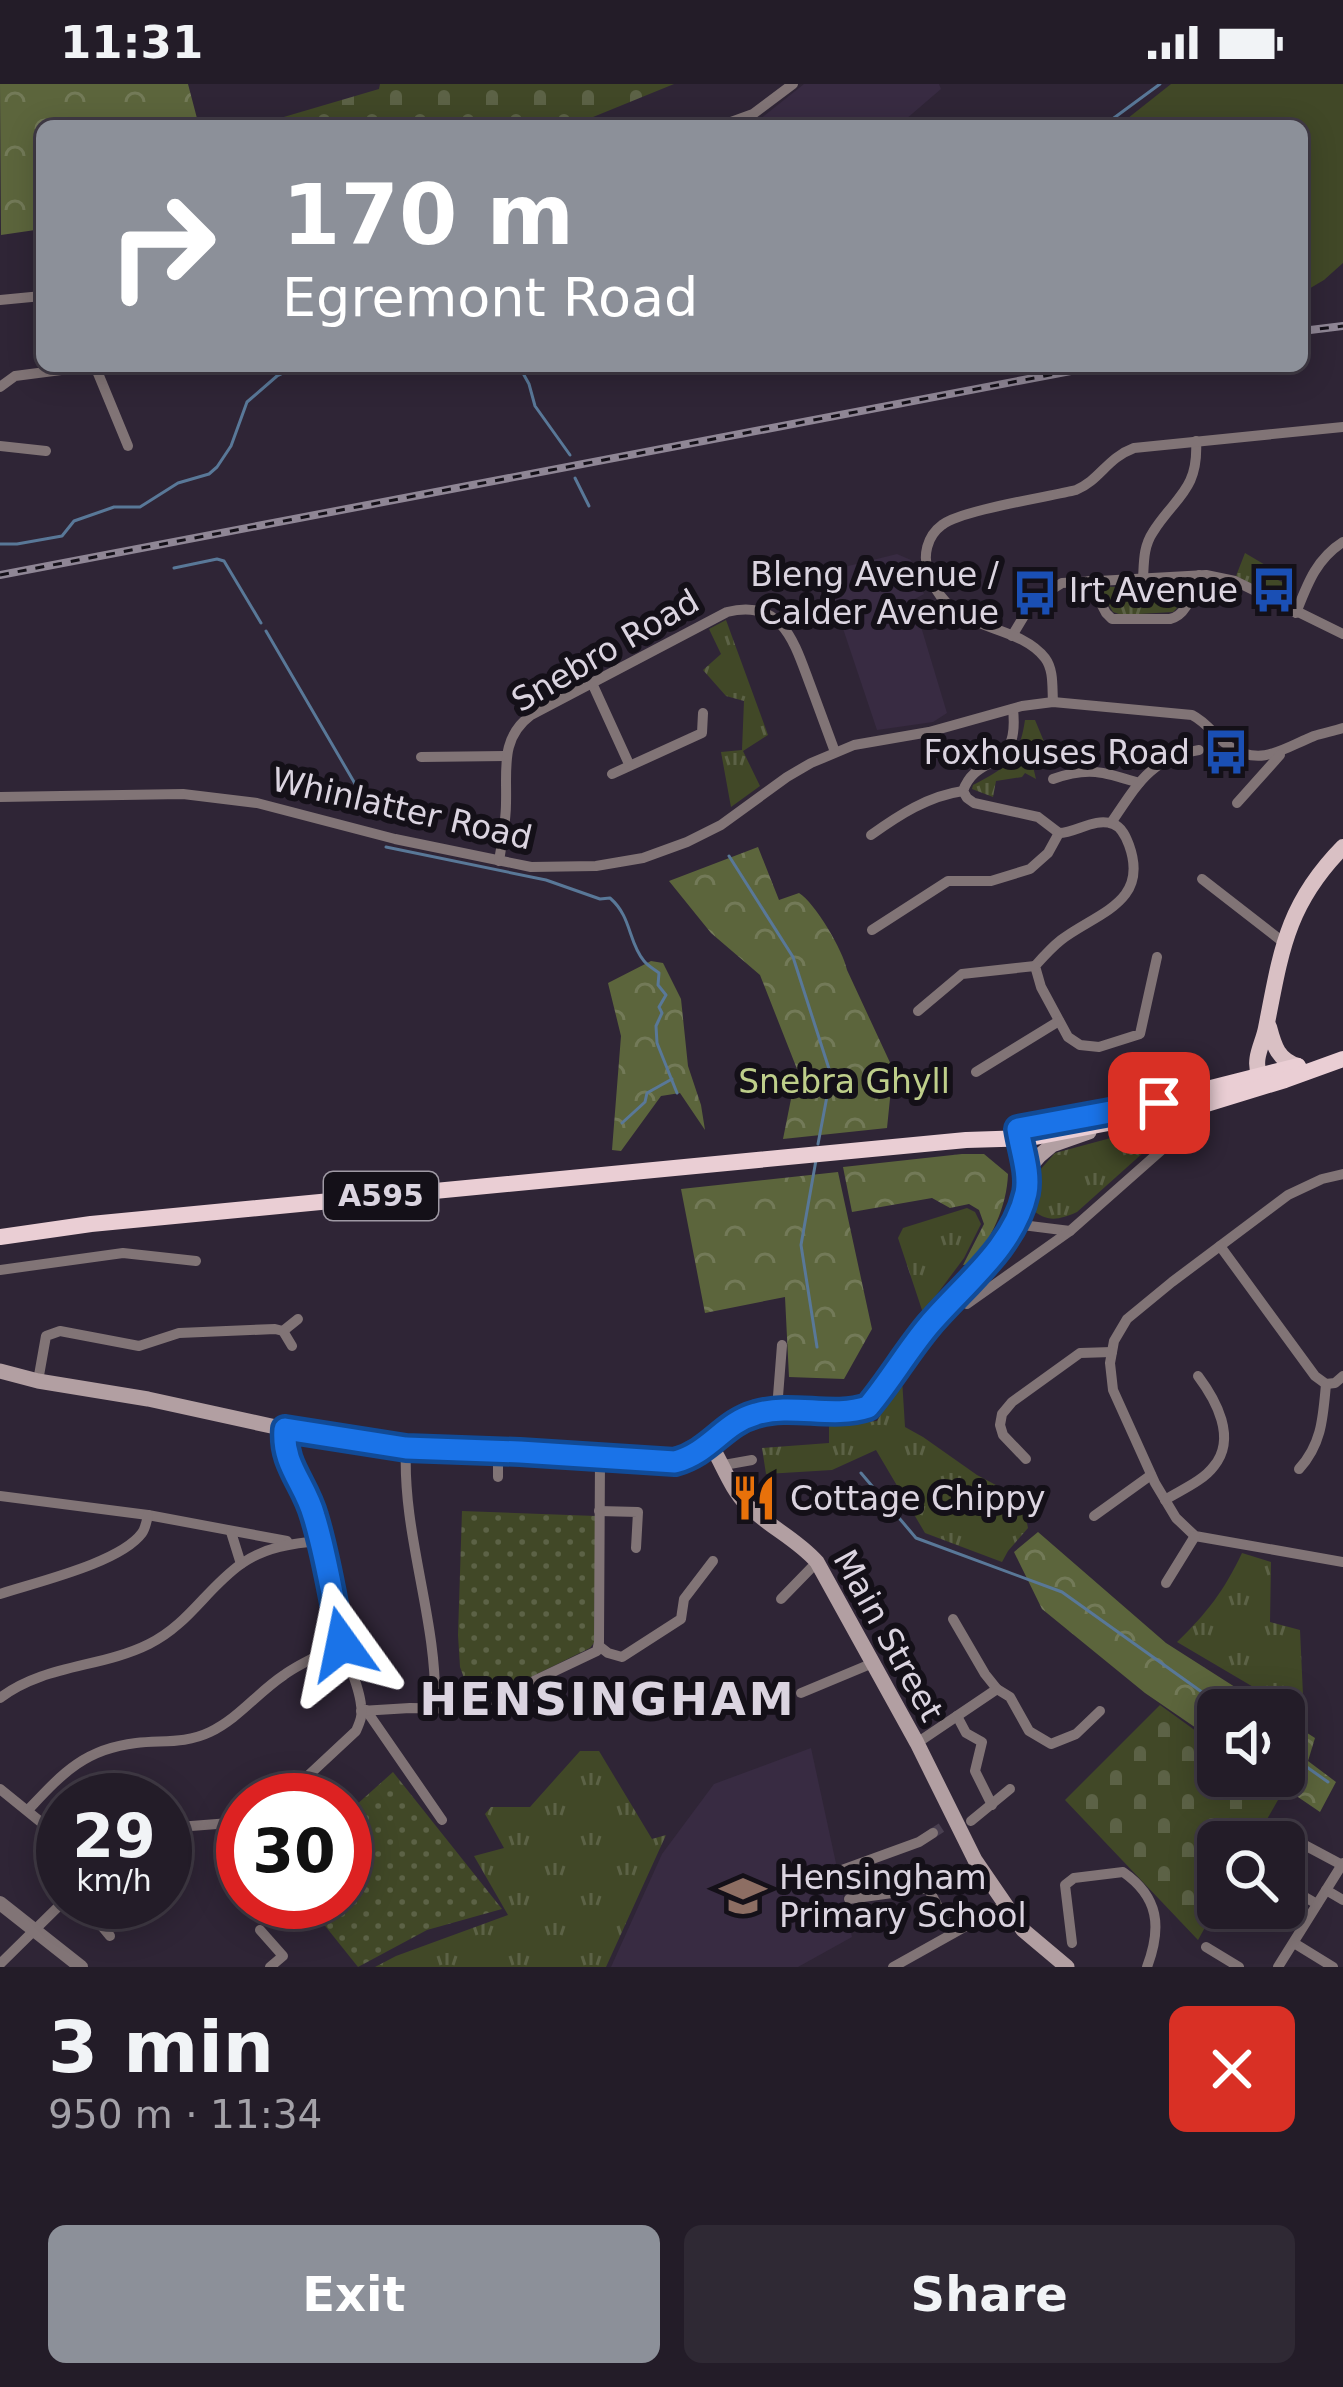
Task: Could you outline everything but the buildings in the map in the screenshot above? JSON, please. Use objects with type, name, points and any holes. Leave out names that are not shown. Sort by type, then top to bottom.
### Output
[{"type":"highway","name":"A595","points":[[0,1237],[91,1223],[1111,1124],[1203,1105],[1260,1077],[1343,1057]]},
{"type":"highway","name":"A595","points":[[1023,1135],[1343,1057]]},
{"type":"main road","points":[[1260,1077],[1283,942],[1305,894],[1343,847]]},
{"type":"main road","points":[[1266,1028],[1278,1054],[1298,1066]]},
{"type":"main road","points":[[0,1371],[285,1429],[406,1448],[675,1462],[711,1445],[728,1427],[750,1415],[777,1409],[856,1412],[868,1407],[927,1327],[987,1262],[1014,1224],[1034,1163],[1052,1145],[1111,1124]]},
{"type":"main road","points":[[1023,1135],[1034,1163]]},
{"type":"main road","points":[[1023,1135],[1028,1183]]},
{"type":"main road","name":"Main Street","points":[[711,1445],[744,1502],[817,1562],[917,1743],[950,1825],[1023,1930],[1067,1967]]},
{"type":"street","points":[[737,120],[754,114],[793,84]]},
{"type":"street","points":[[0,300],[36,297]]},
{"type":"street","points":[[0,377],[47,372]]},
{"type":"street","points":[[97,372],[128,446]]},
{"type":"street","points":[[0,387],[15,376]]},
{"type":"street","points":[[1052,702],[1048,663],[1032,647],[954,610],[936,588],[926,565],[926,550],[938,528],[957,517],[1076,490],[1112,459],[1134,448],[1343,427]]},
{"type":"street","points":[[1143,579],[1153,532],[1188,489],[1197,458],[1196,441]]},
{"type":"street","points":[[0,446],[46,451]]},
{"type":"street","points":[[1296,613],[1321,561],[1343,542]]},
{"type":"street","points":[[1012,636],[1042,593],[1062,583],[1199,575],[1235,581],[1343,634]]},
{"type":"street","points":[[1089,581],[1112,619],[1170,620],[1184,610],[1199,575]]},
{"type":"street","name":"Snebro Road","points":[[499,861],[506,820],[506,756],[522,721],[727,612],[761,612],[791,635],[835,752]]},
{"type":"street","points":[[592,683],[629,764]]},
{"type":"street","name":"Whinlatter Road","points":[[0,797],[212,796],[531,867],[596,866],[664,851],[721,825],[787,777],[854,745],[1052,702],[1192,716],[1240,753],[1282,753]]},
{"type":"street","points":[[871,835],[898,815],[942,794],[963,790],[972,776],[1008,751],[1014,733],[1013,709]]},
{"type":"street","points":[[612,774],[702,733],[704,712]]},
{"type":"street","points":[[1237,803],[1282,753],[1343,728]]},
{"type":"street","points":[[1111,823],[1157,763],[1199,750]]},
{"type":"street","points":[[421,758],[506,756]]},
{"type":"street","points":[[1053,779],[1075,771],[1107,773],[1139,783]]},
{"type":"street","points":[[918,1011],[962,974],[1035,966],[1061,940],[1121,902],[1134,875],[1123,832],[1111,823],[1059,833],[1038,817],[974,802],[963,790]]},
{"type":"street","points":[[882,928],[948,881],[992,881],[1030,869],[1048,853],[1059,833]]},
{"type":"street","points":[[1202,879],[1283,942]]},
{"type":"street","points":[[1035,966],[1068,1037],[1080,1045],[1100,1047],[1140,1034],[1157,957]]},
{"type":"street","points":[[976,1072],[1059,1021]]},
{"type":"street","points":[[967,1304],[1070,1231],[1165,1148],[1198,1130]]},
{"type":"street","points":[[1343,1174],[1288,1195],[1127,1319],[1114,1341],[1110,1363],[1113,1390],[1151,1475],[1176,1518],[1195,1536],[1343,1562]]},
{"type":"street","points":[[1014,1224],[1070,1231]]},
{"type":"street","points":[[1220,1246],[1315,1376],[1326,1384],[1343,1376]]},
{"type":"street","points":[[0,1270],[123,1252],[196,1261]]},
{"type":"street","points":[[283,1331],[298,1319]]},
{"type":"street","points":[[38,1381],[46,1336],[60,1330],[139,1346],[179,1333],[275,1328],[283,1331],[292,1346]]},
{"type":"street","points":[[777,1409],[782,1345]]},
{"type":"street","points":[[1027,1459],[1003,1435],[1002,1414],[1080,1353],[1112,1352]]},
{"type":"street","points":[[1165,1500],[1215,1466],[1225,1446],[1222,1419],[1198,1376]]},
{"type":"street","points":[[1299,1469],[1312,1455],[1322,1430],[1326,1384]]},
{"type":"street","points":[[285,1429],[289,1466],[310,1502],[342,1644],[364,1710],[442,1820]]},
{"type":"street","points":[[406,1448],[406,1506],[435,1667],[435,1708]]},
{"type":"street","points":[[498,1452],[498,1477]]},
{"type":"street","points":[[364,1710],[469,1709],[597,1651],[600,1458]]},
{"type":"street","points":[[724,1465],[752,1460]]},
{"type":"street","points":[[1094,1516],[1151,1475]]},
{"type":"street","points":[[0,1496],[148,1515],[295,1543]]},
{"type":"street","points":[[599,1511],[638,1512],[636,1548]]},
{"type":"street","points":[[0,1594],[123,1550],[144,1531],[148,1515]]},
{"type":"street","points":[[231,1532],[241,1564]]},
{"type":"street","points":[[1166,1583],[1195,1536]]},
{"type":"street","points":[[0,1698],[48,1672],[125,1653],[163,1637],[241,1564],[277,1547],[321,1541]]},
{"type":"street","points":[[599,1644],[622,1657],[681,1619],[684,1599],[710,1565],[693,1558]]},
{"type":"street","points":[[781,1599],[817,1562]]},
{"type":"street","points":[[953,1619],[985,1675],[1010,1697],[1029,1731],[1051,1744],[1076,1734],[1100,1711]]},
{"type":"street","points":[[28,1810],[85,1757],[117,1746],[188,1741],[205,1734],[235,1718],[281,1676],[342,1644]]},
{"type":"street","points":[[801,1693],[873,1663]]},
{"type":"street","points":[[917,1743],[998,1689]]},
{"type":"street","points":[[311,1773],[356,1731],[364,1710]]},
{"type":"street","points":[[957,1716],[966,1733],[982,1742],[975,1771],[992,1804]]},
{"type":"street","points":[[0,1789],[36,1817]]},
{"type":"street","points":[[842,1870],[919,1842],[992,1804],[1010,1789]]},
{"type":"street","points":[[1278,1967],[1343,1864],[1305,1842]]},
{"type":"street","points":[[1072,1943],[1065,1885],[1074,1878],[1123,1872],[1155,1909],[1147,1967]]},
{"type":"street","points":[[849,1899],[928,1888],[952,1933]]},
{"type":"street","points":[[1326,1890],[1343,1900]]},
{"type":"street","points":[[1305,1897],[1317,1904]]},
{"type":"street","points":[[0,1903],[81,1967]]},
{"type":"street","points":[[893,1967],[1004,1905]]},
{"type":"street","points":[[0,1964],[36,1926]]},
{"type":"street","points":[[104,1929],[110,1936]]},
{"type":"street","points":[[260,1930],[284,1956],[270,1967]]},
{"type":"street","points":[[1294,1942],[1333,1967]]},
{"type":"street","points":[[1207,1946],[1239,1967]]},
{"type":"shaded area","points":[[804,84],[939,84],[941,89],[905,120],[759,120]]},
{"type":"shaded area","points":[[897,554],[911,560],[924,594],[913,600],[947,713],[933,722],[877,730],[824,572]]},
{"type":"shaded area","name":"Hensingham Primary School","points":[[811,1748],[852,1937],[798,1967],[611,1967],[662,1854],[714,1784]]},
{"type":"green space","points":[[0,84],[188,84],[197,120],[36,120],[36,230],[1,235]]},
{"type":"green space","points":[[380,84],[674,84],[586,120],[273,120],[379,89]]},
{"type":"green space","points":[[1171,84],[1343,84],[1343,263],[1308,289],[1308,120],[1126,120]]},
{"type":"green space","points":[[1245,553],[1279,573],[1276,579],[1296,589],[1292,597],[1281,599],[1236,576]]},
{"type":"green space","points":[[1189,586],[1173,612],[1122,615],[1113,612],[1098,587]]},
{"type":"green space","points":[[726,620],[768,735],[743,751],[760,786],[731,807],[721,752],[742,750],[744,701],[726,696],[703,670],[721,654],[709,629]]},
{"type":"green space","points":[[1025,720],[1035,720],[1045,744],[1029,750],[1036,779],[1025,773],[996,781],[993,797],[972,789],[1009,761]]},
{"type":"green space","name":"Snebra Ghyll","points":[[758,847],[779,900],[799,893],[805,898],[840,951],[893,1069],[887,1128],[783,1139],[797,1069],[760,975],[711,933],[669,881]]},
{"type":"green space","points":[[651,961],[663,963],[681,999],[688,1066],[705,1130],[680,1093],[661,1096],[621,1151],[612,1150],[621,1036],[608,983]]},
{"type":"green space","points":[[1174,1121],[1077,1212],[1053,1219],[1031,1208],[1039,1171],[1055,1153]]},
{"type":"green space","points":[[984,1154],[1008,1174],[997,1222],[971,1264],[963,1265],[984,1224],[979,1210],[969,1204],[950,1208],[932,1198],[852,1212],[843,1167]]},
{"type":"green space","name":"Snebra Ghyll","points":[[838,1172],[872,1329],[844,1379],[789,1377],[785,1297],[705,1313],[681,1189]]},
{"type":"green space","points":[[967,1208],[981,1224],[964,1258],[923,1313],[898,1238],[903,1228]]},
{"type":"green space","points":[[902,1379],[905,1427],[1022,1499],[1028,1528],[1002,1562],[925,1533],[876,1450],[832,1470],[766,1474],[762,1448],[829,1443],[829,1420],[877,1421]]},
{"type":"green space","points":[[462,1511],[596,1516],[594,1643],[474,1705],[460,1667],[458,1635]]},
{"type":"green space","points":[[1038,1532],[1166,1643],[1238,1689],[1197,1689],[1197,1729],[1042,1609],[1014,1552]]},
{"type":"green space","points":[[1242,1553],[1271,1562],[1270,1622],[1300,1630],[1303,1689],[1257,1689],[1177,1642],[1228,1579]]},
{"type":"green space","points":[[1160,1705],[1197,1732],[1197,1797],[1280,1797],[1266,1821],[1197,1821],[1197,1929],[1204,1929],[1198,1940],[1065,1800]]},
{"type":"green space","points":[[1305,1732],[1315,1738],[1308,1761],[1336,1782],[1320,1812],[1298,1797],[1305,1797]]},
{"type":"green space","points":[[580,1751],[599,1751],[652,1839],[666,1835],[606,1967],[375,1967],[508,1915],[474,1856],[504,1848],[485,1814],[491,1807],[530,1807]]},
{"type":"green space","points":[[393,1772],[502,1909],[427,1930],[358,1967],[328,1929],[372,1929],[372,1791]]},
{"type":"waterway","points":[[1111,120],[1160,84]]},
{"type":"waterway","points":[[0,544],[62,536],[74,521],[114,507],[140,507],[178,483],[209,474],[231,446],[247,402],[285,372]]},
{"type":"waterway","points":[[522,372],[535,406],[570,455]]},
{"type":"waterway","points":[[575,478],[589,506]]},
{"type":"waterway","points":[[174,568],[224,561],[261,623]]},
{"type":"waterway","points":[[266,631],[375,818]]},
{"type":"waterway","points":[[386,847],[610,898],[622,913],[639,954],[659,973],[658,985],[666,995],[659,1007],[657,1043],[677,1093]]},
{"type":"waterway","points":[[729,856],[793,957],[831,1075],[818,1144]]},
{"type":"waterway","points":[[622,1123],[645,1102],[647,1093],[672,1079]]},
{"type":"waterway","points":[[816,1160],[801,1245],[817,1347]]},
{"type":"waterway","points":[[861,1473],[916,1538],[1062,1592],[1198,1689]]},
{"type":"waterway","points":[[1305,1766],[1328,1782]]},
{"type":"tunnel","points":[[933,1833],[944,1826]]},
{"type":"railway","points":[[1308,330],[1343,326]]},
{"type":"railway","points":[[0,575],[1066,372]]},
{"type":"place","name":"Irt Avenue","points":[[1274,590]]},
{"type":"place","name":"Bleng Avenue / Calder Avenue","points":[[1035,593]]},
{"type":"place","name":"Foxhouses Road","points":[[1226,752]]},
{"type":"place","name":"Cottage Chippy","points":[[754,1498]]},
{"type":"place","name":"Hensingham Primary School","points":[[743,1896]]},
{"type":"district","name":"HENSINGHAM","points":[[608,1699]]},
{"type":"route","points":[[342,1644],[321,1541],[310,1502],[289,1466],[285,1429],[406,1448],[675,1462],[711,1445],[728,1427],[750,1415],[777,1409],[856,1412],[868,1407],[927,1327],[987,1262],[1014,1224],[1028,1183],[1018,1129],[1159,1103]]}]
